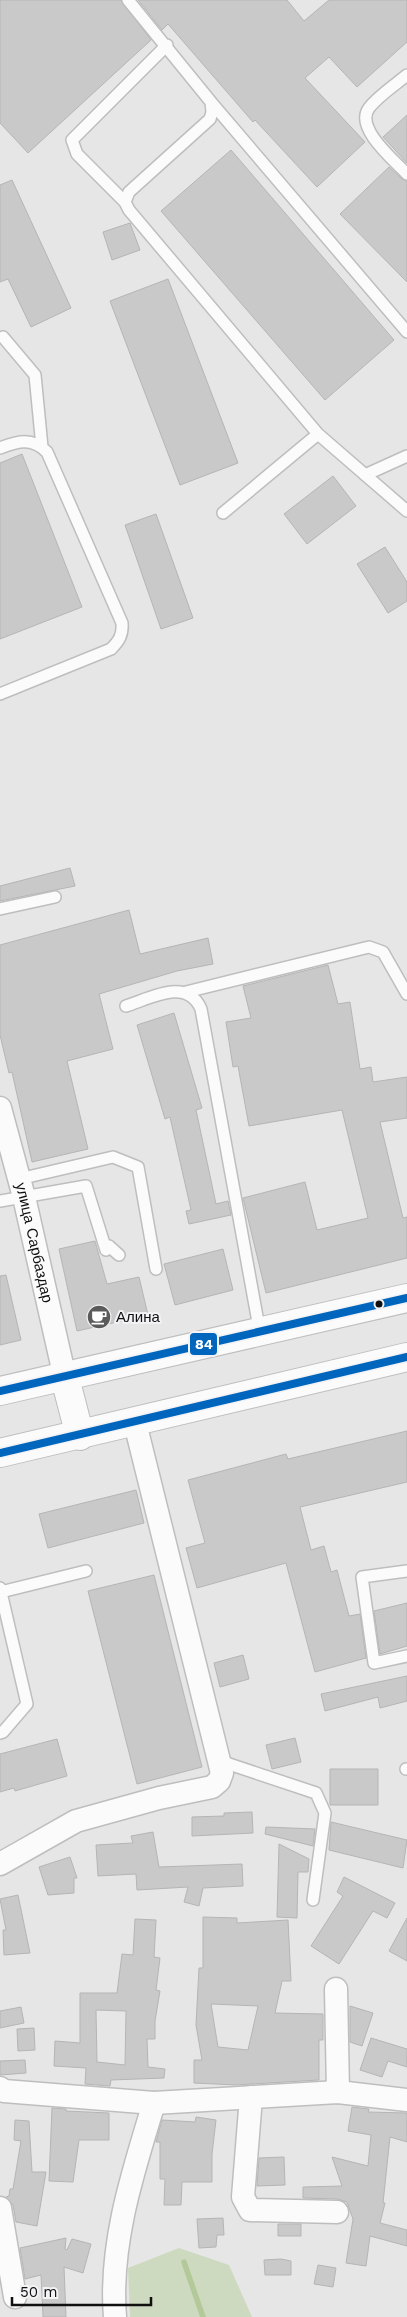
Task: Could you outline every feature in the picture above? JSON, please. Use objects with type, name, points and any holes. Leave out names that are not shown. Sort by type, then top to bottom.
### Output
[{"type":"main road","points":[[0,1391],[65,1378],[407,1298]]},
{"type":"main road","points":[[0,1453],[80,1436],[407,1358]]},
{"type":"main road","points":[[65,1378],[80,1436]]},
{"type":"street","name":"улица Сарбаздар","points":[[0,1108],[22,1188],[65,1378]]},
{"type":"street","points":[[0,1864],[76,1821],[159,1798],[212,1787],[219,1781],[222,1773],[135,1423]]},
{"type":"street","points":[[336,1989],[338,2092]]},
{"type":"street","points":[[0,2088],[4,2091],[154,2103],[338,2092],[407,2100]]},
{"type":"street","points":[[251,2097],[243,2197],[250,2210],[337,2212]]},
{"type":"street","points":[[115,2317],[112,2289],[125,2198],[154,2103]]},
{"type":"street","points":[[0,2208],[15,2297]]},
{"type":"lane","points":[[128,0],[167,45],[211,102],[407,332]]},
{"type":"lane","points":[[167,45],[72,140],[77,154],[125,202],[129,210],[318,434],[407,511]]},
{"type":"lane","points":[[407,75],[368,109],[365,121],[371,135],[407,174]]},
{"type":"lane","points":[[125,202],[129,192],[210,119],[212,112],[211,102]]},
{"type":"lane","points":[[3,338],[35,375],[42,447]]},
{"type":"lane","points":[[223,513],[318,434]]},
{"type":"lane","points":[[0,448],[21,440],[42,447],[47,452],[122,623],[119,641],[110,650],[0,694]]},
{"type":"lane","points":[[365,476],[407,456]]},
{"type":"lane","points":[[0,909],[55,897]]},
{"type":"lane","points":[[126,1006],[173,991],[186,992],[368,947],[383,952],[407,994]]},
{"type":"lane","points":[[186,992],[197,1000],[201,1009],[260,1332]]},
{"type":"lane","points":[[0,1201],[22,1188],[113,1157],[138,1167],[156,1269]]},
{"type":"lane","points":[[22,1188],[86,1186],[106,1250],[109,1246],[119,1255]]},
{"type":"lane","points":[[0,1732],[4,1732],[27,1704],[4,1622],[0,1590],[86,1571]]},
{"type":"lane","points":[[407,1571],[362,1577],[374,1663],[407,1656]]},
{"type":"lane","points":[[220,1762],[316,1793],[324,1814],[313,1900]]},
{"type":"green space","points":[[179,2248],[229,2265],[252,2317],[130,2317],[128,2268]]},
{"type":"building","points":[[0,0],[121,0],[151,40],[28,153],[0,123]]},
{"type":"building","points":[[138,0],[287,0],[304,21],[329,0],[407,0],[407,42],[357,87],[329,57],[305,78],[365,142],[317,187],[255,120],[253,122],[168,24],[162,30]]},
{"type":"building","points":[[407,115],[407,163],[383,137]]},
{"type":"building","points":[[231,150],[394,340],[325,400],[161,211]]},
{"type":"building","points":[[389,167],[407,181],[407,282],[340,214]]},
{"type":"building","points":[[12,180],[71,308],[31,327],[8,279],[0,282],[0,185]]},
{"type":"building","points":[[130,223],[140,250],[112,260],[103,232]]},
{"type":"building","points":[[168,279],[238,463],[180,485],[110,301]]},
{"type":"building","points":[[22,454],[82,607],[0,639],[0,463]]},
{"type":"building","points":[[333,476],[356,506],[307,544],[284,514]]},
{"type":"building","points":[[156,514],[193,618],[161,629],[125,525]]},
{"type":"building","points":[[385,547],[407,582],[407,601],[388,613],[357,564]]},
{"type":"building","points":[[70,868],[75,886],[0,901],[0,886]]},
{"type":"building","points":[[129,910],[140,954],[208,938],[213,964],[177,971],[99,994],[113,1049],[67,1061],[88,1149],[32,1162],[12,1072],[9,1073],[0,1035],[0,945]]},
{"type":"building","points":[[328,965],[338,1004],[350,1002],[360,1069],[371,1067],[373,1082],[407,1077],[407,1118],[380,1122],[403,1218],[407,1217],[407,1258],[266,1293],[243,1198],[305,1182],[317,1230],[368,1218],[342,1110],[249,1126],[238,1066],[233,1067],[226,1022],[251,1018],[243,986]]},
{"type":"building","points":[[174,1013],[202,1108],[196,1110],[216,1204],[228,1201],[231,1215],[189,1224],[186,1211],[191,1210],[170,1117],[165,1119],[137,1025]]},
{"type":"building","points":[[95,1241],[107,1284],[139,1277],[148,1315],[77,1331],[59,1249]]},
{"type":"building","points":[[223,1249],[233,1290],[175,1305],[164,1264]]},
{"type":"building","points":[[6,1275],[21,1340],[0,1345],[0,1276]]},
{"type":"building","points":[[407,1431],[407,1482],[300,1507],[311,1550],[324,1546],[331,1572],[337,1570],[349,1616],[360,1614],[366,1658],[315,1672],[286,1563],[197,1588],[186,1548],[205,1543],[188,1480],[286,1454],[288,1459]]},
{"type":"building","points":[[136,1490],[144,1523],[48,1548],[39,1514]]},
{"type":"building","points":[[154,1575],[202,1767],[137,1784],[88,1591]]},
{"type":"building","points":[[407,1603],[407,1646],[380,1654],[374,1611]]},
{"type":"building","points":[[243,1655],[249,1679],[220,1687],[214,1663]]},
{"type":"building","points":[[407,1676],[407,1701],[380,1708],[378,1697],[325,1711],[321,1694]]},
{"type":"building","points":[[295,1738],[301,1762],[272,1769],[266,1745]]},
{"type":"building","points":[[57,1739],[67,1776],[15,1791],[14,1788],[0,1792],[0,1754]]},
{"type":"building","points":[[330,1769],[378,1769],[378,1805],[330,1805]]},
{"type":"building","points":[[252,1812],[253,1833],[192,1836],[192,1817],[224,1816],[224,1813]]},
{"type":"building","points":[[331,1822],[407,1840],[403,1868],[329,1850]]},
{"type":"building","points":[[266,1827],[315,1829],[313,1846],[265,1834]]},
{"type":"building","points":[[153,1832],[159,1867],[242,1864],[243,1886],[203,1888],[199,1906],[184,1902],[188,1887],[137,1890],[136,1874],[98,1876],[96,1845],[133,1843],[131,1836]]},
{"type":"building","points":[[279,1844],[309,1859],[308,1872],[298,1872],[297,1918],[277,1917]]},
{"type":"building","points":[[70,1857],[77,1878],[74,1878],[74,1893],[48,1895],[39,1867]]},
{"type":"building","points":[[344,1877],[395,1903],[387,1918],[373,1911],[339,1964],[311,1946],[343,1896],[337,1892]]},
{"type":"building","points":[[18,1895],[30,1953],[4,1955],[3,1930],[6,1930],[0,1899]]},
{"type":"building","points":[[203,1917],[237,1918],[237,1923],[288,1920],[291,1981],[282,1981],[275,2013],[323,2014],[323,2040],[319,2040],[319,2080],[236,2085],[194,2083],[194,2060],[202,2060],[196,2025],[199,1968],[203,1968]],"holes":[[[211,2004],[258,2006],[248,2050],[218,2047]]]},
{"type":"building","points":[[407,1918],[407,1961],[389,1951]]},
{"type":"building","points":[[135,1919],[156,1920],[154,1957],[160,1958],[156,1990],[160,1991],[155,2021],[155,2039],[147,2039],[148,2067],[165,2069],[164,2078],[111,2080],[110,2086],[85,2084],[86,2068],[54,2066],[55,2041],[80,2043],[80,1993],[117,1993],[122,1954],[133,1955]],"holes":[[[96,2010],[126,2011],[125,2065],[97,2062]]]},
{"type":"building","points":[[350,2006],[373,2013],[362,2046],[350,2042]]},
{"type":"building","points":[[21,2007],[24,2023],[0,2028],[0,2011]]},
{"type":"building","points":[[34,2028],[35,2050],[18,2051],[17,2029]]},
{"type":"building","points":[[371,2038],[407,2049],[407,2067],[388,2061],[382,2077],[360,2070]]},
{"type":"building","points":[[25,2060],[26,2073],[0,2075],[0,2061]]},
{"type":"building","points":[[352,2107],[369,2109],[368,2112],[407,2113],[407,2142],[390,2137],[383,2203],[385,2203],[380,2223],[407,2230],[407,2246],[370,2236],[366,2266],[346,2263],[353,2219],[347,2202],[337,2199],[303,2198],[303,2187],[342,2186],[332,2157],[368,2166],[371,2135],[348,2131]]},
{"type":"building","points":[[52,2108],[66,2109],[66,2111],[109,2113],[109,2140],[79,2140],[73,2182],[49,2181]]},
{"type":"building","points":[[196,2117],[216,2120],[212,2154],[212,2182],[182,2182],[181,2205],[164,2205],[165,2179],[160,2179],[160,2142],[156,2142],[162,2120],[195,2122]]},
{"type":"building","points":[[15,2120],[29,2121],[32,2172],[46,2172],[37,2226],[16,2222],[13,2205],[6,2197],[9,2196],[10,2189],[13,2189],[21,2141],[14,2140]]},
{"type":"building","points":[[284,2157],[285,2185],[257,2186],[259,2158]]},
{"type":"building","points":[[223,2218],[224,2235],[217,2235],[216,2247],[199,2248],[197,2219]]},
{"type":"building","points":[[278,2224],[301,2224],[301,2236],[278,2236]]},
{"type":"building","points":[[66,2238],[65,2249],[67,2250],[72,2239],[91,2244],[83,2273],[64,2267],[66,2317],[43,2317],[41,2275],[25,2279],[20,2248]]},
{"type":"building","points":[[281,2259],[291,2261],[291,2275],[265,2275],[264,2260]]},
{"type":"building","points":[[318,2265],[336,2268],[333,2287],[314,2284]]},
{"type":"waterway","points":[[184,2262],[203,2317]]},
{"type":"transit line","name":"84","points":[[0,1391],[407,1298]]},
{"type":"transit line","name":"84","points":[[0,1453],[407,1357]]},
{"type":"place","name":"Алина","points":[[99,1317]]}]
